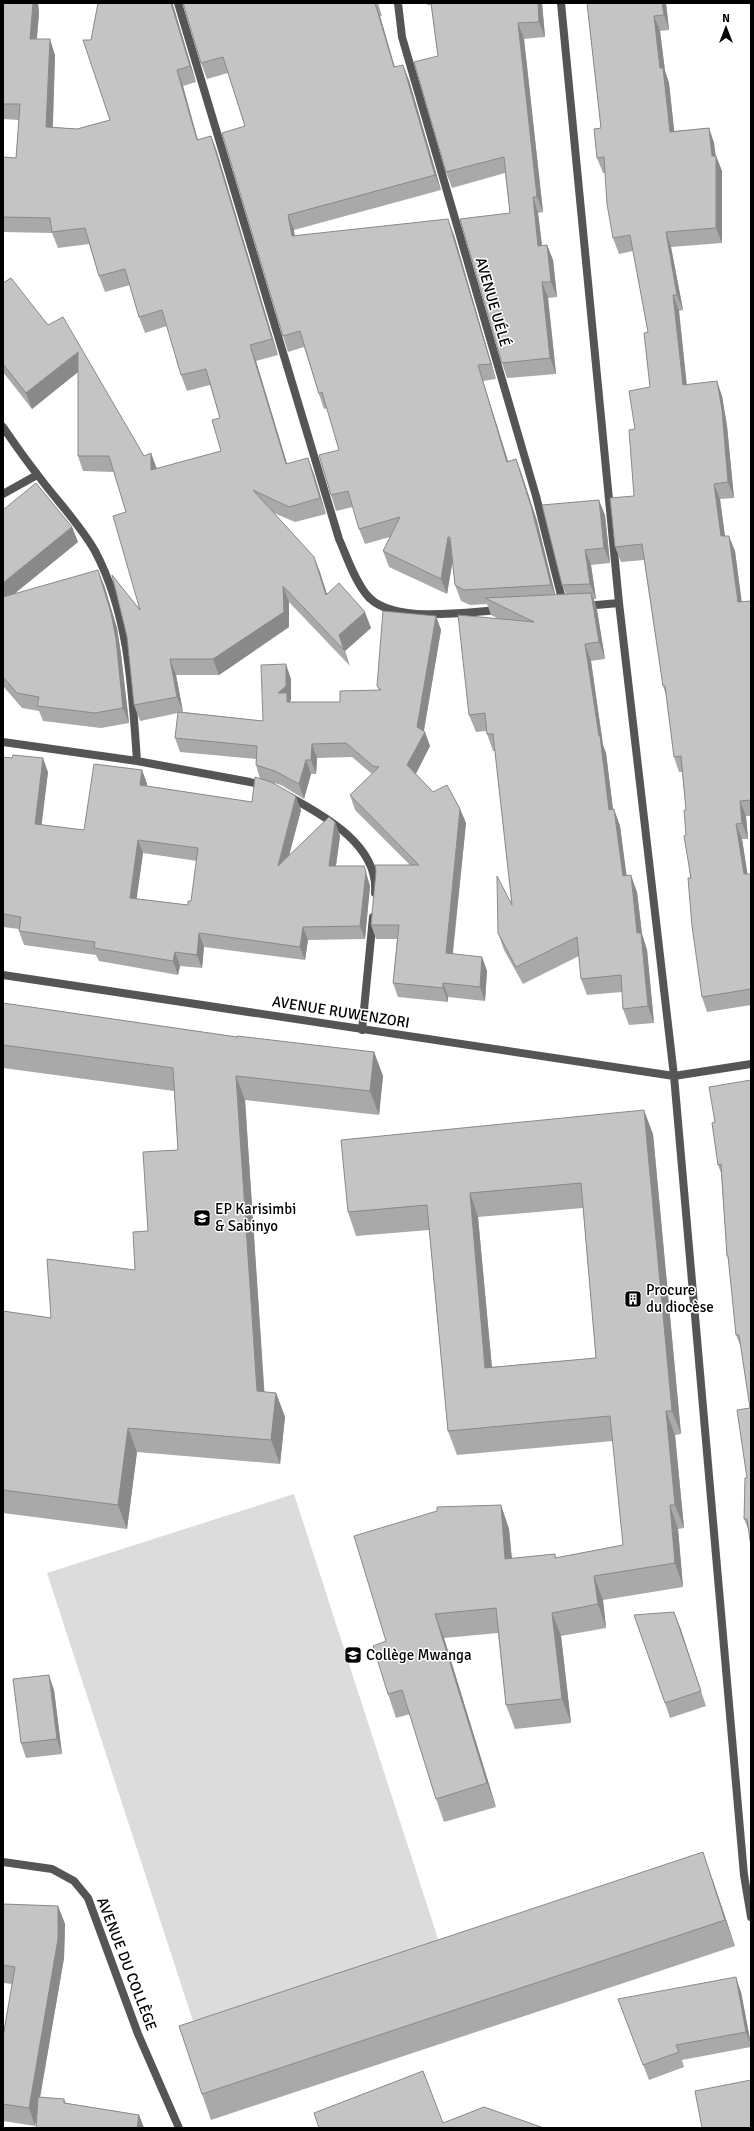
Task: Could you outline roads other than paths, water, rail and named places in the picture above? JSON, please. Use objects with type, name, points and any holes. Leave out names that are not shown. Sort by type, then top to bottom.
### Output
[{"type":"street","points":[[178,3],[340,539],[357,579],[366,595],[382,608],[407,614],[509,610]]},
{"type":"street","name":"AVENUE UÉLÉ","points":[[398,3],[405,51],[568,607],[619,603]]},
{"type":"street","points":[[561,3],[619,603],[674,1076],[744,1875],[751,1917]]},
{"type":"street","points":[[3,427],[37,475],[71,515],[95,552],[112,594],[130,664],[138,761]]},
{"type":"street","points":[[3,494],[37,475]]},
{"type":"street","points":[[3,742],[138,761],[250,782],[271,788]]},
{"type":"street","points":[[285,794],[329,819],[355,841],[369,862],[376,885],[362,1030]]},
{"type":"street","name":"AVENUE RUWENZORI","points":[[3,975],[674,1076],[751,1064]]},
{"type":"street","name":"AVENUE DU COLLÈGE","points":[[3,1862],[52,1868],[74,1881],[88,1898],[138,2034],[179,2128]]},
{"type":"place","name":"EP Karisimbi & Sabinyo","points":[[202,1218]]},
{"type":"place","name":"Procure du diocèse","points":[[633,1299]]},
{"type":"place","name":"Collège Mwanga","points":[[353,1655]]}]
